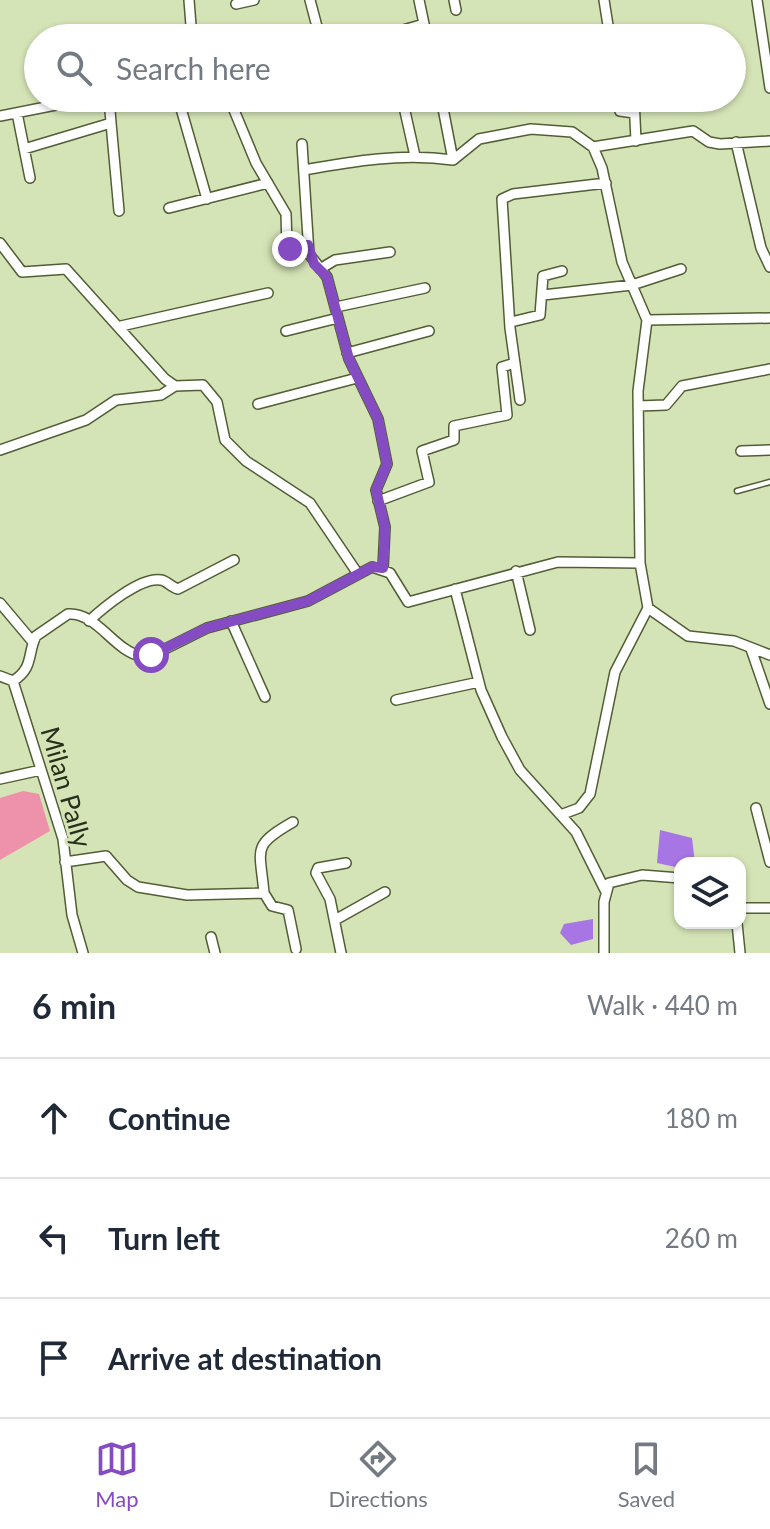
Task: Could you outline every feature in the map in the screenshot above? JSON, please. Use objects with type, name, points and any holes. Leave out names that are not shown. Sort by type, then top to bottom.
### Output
[{"type":"street","points":[[189,0],[191,24]]},
{"type":"street","points":[[236,4],[254,0]]},
{"type":"street","points":[[310,0],[316,24]]},
{"type":"street","points":[[419,0],[424,24]]},
{"type":"street","points":[[604,0],[608,24]]},
{"type":"street","points":[[757,0],[770,88]]},
{"type":"street","points":[[0,116],[24,112]]},
{"type":"street","points":[[110,112],[119,211]]},
{"type":"street","points":[[182,112],[207,199]]},
{"type":"street","points":[[235,112],[256,163],[286,214],[287,246],[290,249],[308,245]]},
{"type":"street","points":[[405,112],[415,156]]},
{"type":"street","points":[[444,112],[453,160]]},
{"type":"street","points":[[627,112],[634,113],[636,141]]},
{"type":"street","points":[[17,113],[30,178]]},
{"type":"street","points":[[24,149],[111,123]]},
{"type":"street","points":[[304,170],[369,159],[415,156],[453,160],[479,139],[531,129],[572,132],[593,147],[606,183],[617,246],[647,320],[638,406],[640,563],[648,608],[615,672],[590,794],[579,808],[563,814]]},
{"type":"street","points":[[593,147],[693,131],[709,142],[770,141]]},
{"type":"street","points":[[736,142],[761,248],[770,267]]},
{"type":"street","points":[[302,144],[308,245],[314,264],[327,277],[347,353],[378,419],[387,464],[376,490],[385,527],[383,568],[408,602],[558,562],[640,563]]},
{"type":"street","points":[[169,208],[268,183]]},
{"type":"street","points":[[520,400],[502,199],[513,194],[606,183]]},
{"type":"street","points":[[0,243],[22,272],[66,269],[121,326],[165,379],[175,386]]},
{"type":"street","points":[[320,269],[335,260],[390,252]]},
{"type":"street","points":[[543,295],[632,285],[681,269]]},
{"type":"street","points":[[511,322],[540,315],[543,276],[562,271]]},
{"type":"street","points":[[336,307],[425,288]]},
{"type":"street","points":[[121,326],[268,293]]},
{"type":"street","points":[[286,331],[338,318]]},
{"type":"street","points":[[647,320],[770,318]]},
{"type":"street","points":[[347,353],[429,331]]},
{"type":"street","points":[[378,501],[429,482],[422,451],[454,440],[454,426],[507,415],[502,367],[515,363]]},
{"type":"street","points":[[638,406],[666,405],[682,386],[770,369]]},
{"type":"street","points":[[258,404],[357,378]]},
{"type":"street","points":[[0,450],[86,420],[116,400],[161,395],[175,386],[203,385],[212,391],[225,440],[246,461],[310,503],[358,574]]},
{"type":"street","points":[[741,451],[770,450]]},
{"type":"street","points":[[89,621],[116,598],[150,582],[162,580],[178,589],[234,560]]},
{"type":"street","points":[[0,676],[13,681],[27,670],[32,641],[49,624],[68,614],[89,621],[125,650],[141,656],[231,621],[308,601],[372,567],[383,568]]},
{"type":"street","points":[[516,571],[530,630]]},
{"type":"street","points":[[455,589],[479,682],[520,770],[563,814],[585,847],[605,890],[604,953]]},
{"type":"street","points":[[0,603],[32,641]]},
{"type":"street","points":[[511,610],[524,607]]},
{"type":"street","points":[[648,608],[688,636],[734,641],[770,655]]},
{"type":"street","points":[[231,621],[265,697]]},
{"type":"street","points":[[751,649],[770,704]]},
{"type":"street","name":"Milan Pally","points":[[13,681],[63,839],[72,915],[83,953]]},
{"type":"street","points":[[396,700],[479,682]]},
{"type":"street","points":[[0,779],[41,770]]},
{"type":"street","points":[[756,808],[770,862]]},
{"type":"street","points":[[293,822],[266,838],[261,845],[264,893],[272,906],[288,910],[296,949]]},
{"type":"street","points":[[65,862],[106,856],[132,884],[187,895],[264,893]]},
{"type":"street","points":[[341,953],[330,899],[316,873],[318,868],[346,863]]},
{"type":"street","points":[[605,890],[613,880],[627,876],[674,878]]},
{"type":"street","points":[[335,920],[385,892]]},
{"type":"street","points":[[746,908],[770,908]]},
{"type":"street","points":[[738,929],[740,953]]},
{"type":"street","points":[[211,937],[215,953]]},
{"type":"lane","points":[[737,491],[770,482]]},
{"type":"shaded area","points":[[23,791],[39,794],[50,831],[0,860],[0,798]]},
{"type":"shaded area","points":[[660,830],[692,838],[694,857],[674,857],[674,867],[657,863]]},
{"type":"shaded area","points":[[593,919],[593,939],[571,945],[560,933],[564,924]]},
{"type":"route","points":[[151,655],[207,628],[308,601],[372,567],[383,568],[385,527],[376,490],[387,464],[378,419],[349,359],[327,277],[314,264],[308,245],[290,249]]}]
